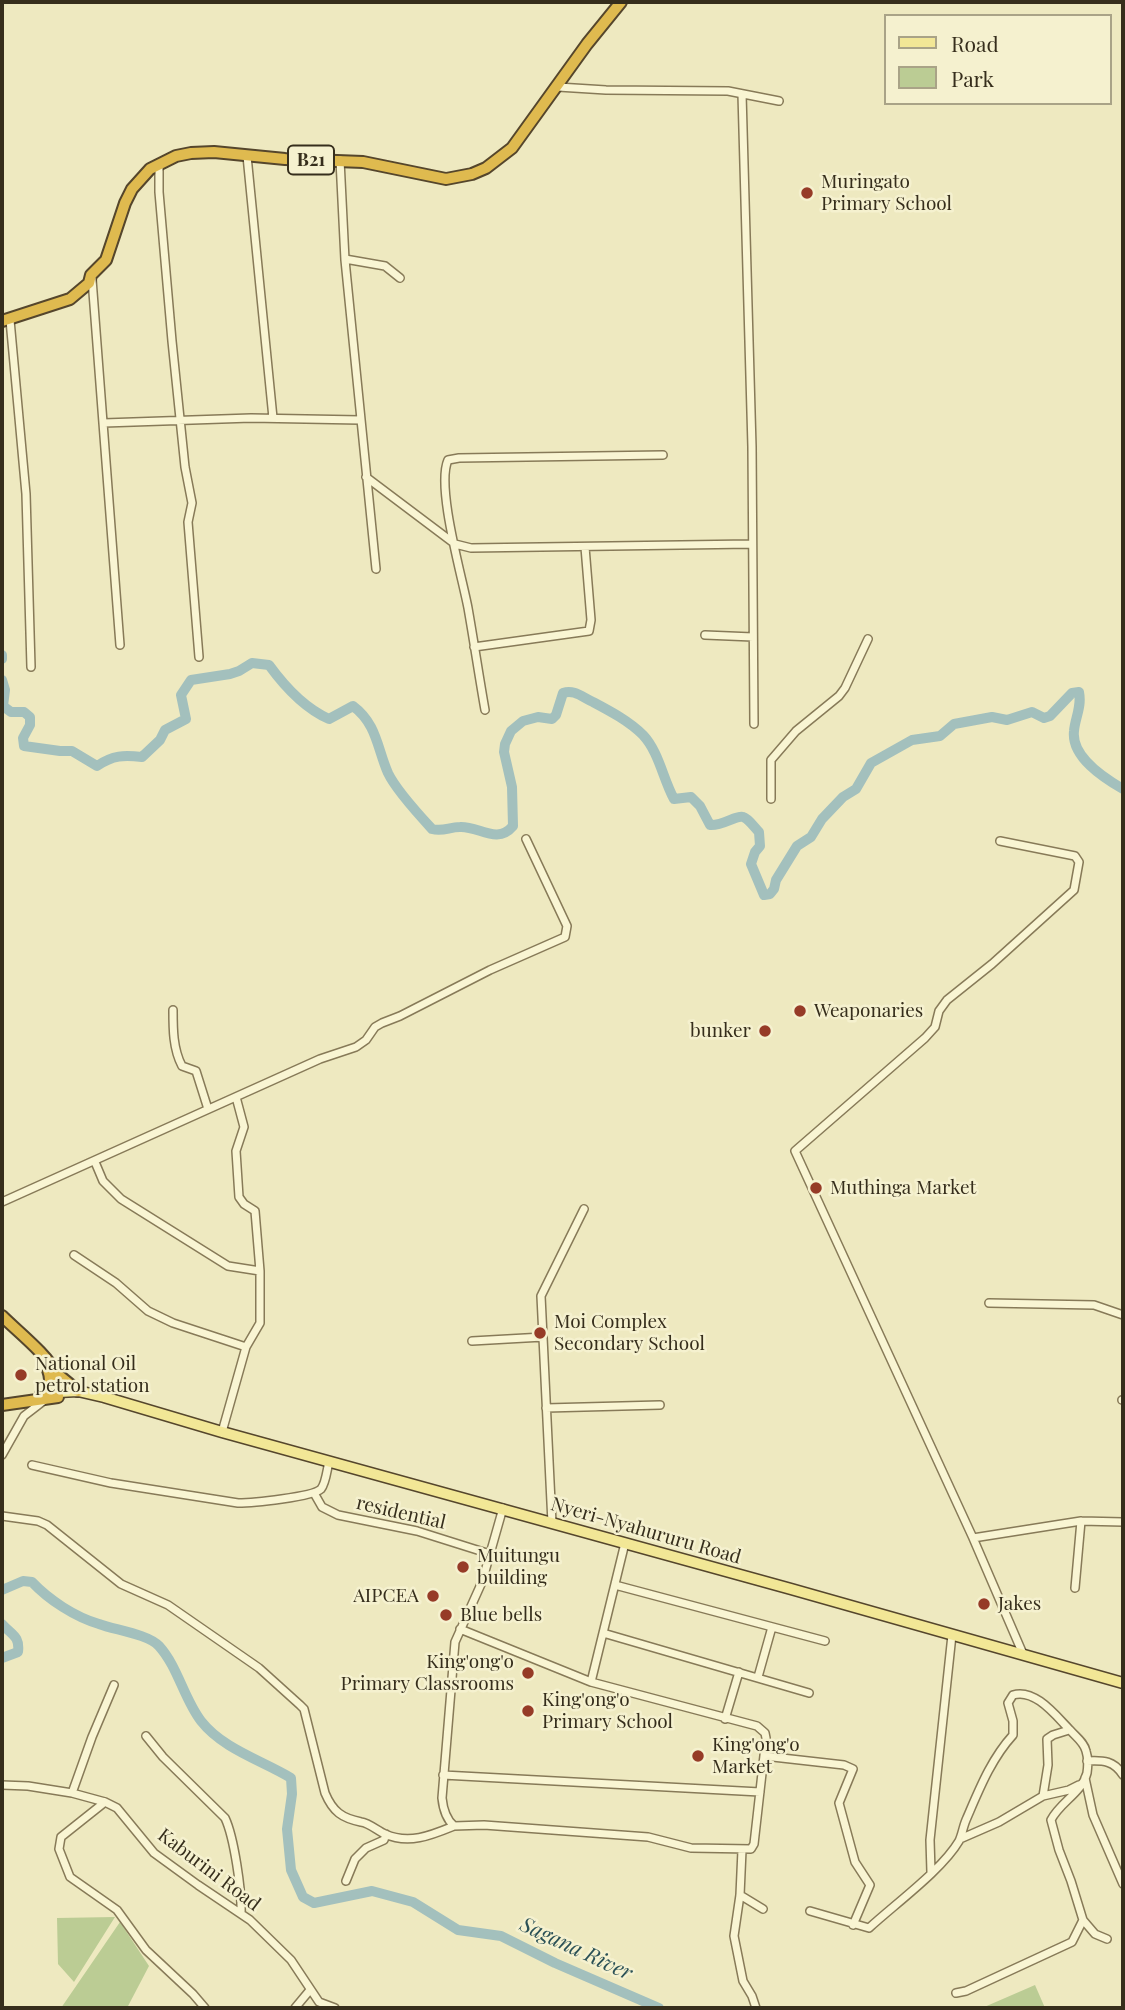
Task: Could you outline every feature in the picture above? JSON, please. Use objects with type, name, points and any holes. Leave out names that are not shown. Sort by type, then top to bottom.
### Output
[{"type":"highway","name":"B21","points":[[6,320],[70,299],[89,283],[91,275],[106,260],[132,189],[159,164],[191,153],[340,160],[382,165],[431,178],[446,179],[472,174],[492,164],[512,148],[587,44],[621,2]]},
{"type":"highway","points":[[2,1316],[43,1354],[53,1375],[51,1395]]},
{"type":"highway","points":[[53,1375],[78,1391]]},
{"type":"highway","points":[[51,1395],[48,1387],[53,1375]]},
{"type":"highway","points":[[2,1402],[51,1395]]},
{"type":"main road","name":"Nyeri-Nyahururu Road","points":[[51,1395],[78,1391],[1123,1683]]},
{"type":"main road","name":"Nyeri-Nyahururu Road","points":[[51,1395],[82,1397],[159,1414]]},
{"type":"street","points":[[558,87],[716,91],[779,101]]},
{"type":"street","points":[[743,94],[752,447],[754,724]]},
{"type":"street","points":[[247,156],[273,418]]},
{"type":"street","points":[[340,160],[345,259],[376,569]]},
{"type":"street","points":[[159,164],[166,277],[185,467],[192,503],[188,522],[199,657]]},
{"type":"street","points":[[345,259],[385,266],[400,278]]},
{"type":"street","points":[[91,275],[120,645]]},
{"type":"street","points":[[6,320],[26,494],[31,667]]},
{"type":"street","points":[[104,423],[273,418],[360,420]]},
{"type":"street","points":[[485,709],[445,484],[448,460],[663,455]]},
{"type":"street","points":[[366,477],[455,544],[491,549],[751,544]]},
{"type":"street","points":[[474,648],[589,631],[591,620],[584,547]]},
{"type":"street","points":[[705,635],[753,636]]},
{"type":"street","points":[[771,799],[771,760],[796,731],[839,696],[868,639]]},
{"type":"street","points":[[2,1202],[320,1059],[345,1052],[366,1040],[377,1026],[490,970],[565,937],[567,926],[526,839]]},
{"type":"street","points":[[1000,841],[1075,856],[1079,862],[1074,890],[992,964],[947,1000],[939,1010],[935,1027],[925,1038],[795,1151],[973,1538],[1023,1654]]},
{"type":"street","points":[[173,1010],[173,1032],[179,1061],[183,1067],[196,1070],[208,1110]]},
{"type":"street","points":[[222,1432],[246,1347],[260,1323],[260,1271],[255,1210],[244,1204],[239,1194],[236,1151],[244,1127],[236,1097]]},
{"type":"street","points":[[95,1162],[103,1181],[121,1199],[228,1266],[260,1271]]},
{"type":"street","points":[[552,1523],[541,1296],[584,1209]]},
{"type":"street","points":[[74,1255],[116,1283],[148,1311],[173,1323],[246,1347]]},
{"type":"street","points":[[989,1303],[1094,1305],[1123,1315]]},
{"type":"street","points":[[471,1341],[543,1337]]},
{"type":"street","points":[[2,1455],[24,1416],[51,1395]]},
{"type":"street","points":[[546,1408],[660,1405]]},
{"type":"street","points":[[32,1465],[111,1483],[238,1503],[256,1503],[314,1493],[323,1485],[328,1462]]},
{"type":"street","name":"residential","points":[[314,1493],[322,1507],[338,1515],[409,1529],[490,1554]]},
{"type":"street","points":[[454,1826],[443,1807],[443,1774],[453,1658],[460,1629],[473,1605],[503,1508]]},
{"type":"street","points":[[2,1516],[38,1521],[47,1525],[121,1584],[168,1605],[259,1668],[304,1709],[330,1804],[353,1822],[360,1821],[395,1838],[411,1839],[431,1835],[454,1826],[484,1825],[648,1837],[691,1848],[751,1849],[754,1844],[766,1738],[762,1730],[591,1682],[460,1629]]},
{"type":"street","points":[[973,1538],[1082,1521],[1123,1522]]},
{"type":"street","points":[[1075,1588],[1082,1521]]},
{"type":"street","points":[[591,1682],[625,1543]]},
{"type":"street","points":[[615,1585],[825,1641]]},
{"type":"street","points":[[758,1677],[772,1628]]},
{"type":"street","points":[[603,1633],[809,1693]]},
{"type":"street","points":[[931,1872],[930,1840],[951,1634]]},
{"type":"street","points":[[725,1719],[739,1672]]},
{"type":"street","points":[[72,1793],[114,1685]]},
{"type":"street","points":[[960,1839],[986,1774],[1002,1746],[1013,1735],[1013,1721],[1008,1703],[1013,1695],[1035,1698],[1058,1715],[1082,1742],[1087,1761],[1084,1780],[1093,1815],[1123,1884]]},
{"type":"street","points":[[1043,1796],[1048,1765],[1047,1739],[1069,1730]]},
{"type":"street","points":[[146,1736],[163,1757],[225,1818],[230,1829],[242,1895],[241,1913]]},
{"type":"street","points":[[764,1756],[844,1765],[853,1769],[839,1803],[855,1863],[870,1885],[853,1925]]},
{"type":"street","points":[[1087,1761],[1105,1760],[1118,1767],[1123,1775]]},
{"type":"street","points":[[443,1774],[760,1792]]},
{"type":"street","points":[[810,1911],[869,1928],[931,1872],[960,1839],[999,1822],[1043,1796],[1069,1790],[1084,1780]]},
{"type":"street","points":[[1084,1780],[1051,1820],[1083,1920],[1095,1934],[1107,1939]]},
{"type":"street","name":"Kaburini Road","points":[[2,1785],[72,1793],[117,1808],[155,1853],[241,1913],[291,1961],[319,2002],[335,2008]]},
{"type":"street","points":[[105,1802],[61,1837],[59,1849],[67,1870],[74,1882],[117,1910],[146,1950],[205,2008]]},
{"type":"street","points":[[346,1881],[355,1859],[366,1848],[384,1840],[386,1834]]},
{"type":"street","points":[[742,1850],[740,1895],[734,1936],[743,1981],[756,2008]]},
{"type":"street","points":[[740,1895],[763,1909]]},
{"type":"street","points":[[956,1993],[966,1992],[1064,1947],[1072,1942],[1083,1920]]},
{"type":"street","points":[[295,2008],[310,1990]]},
{"type":"green space","points":[[115,1917],[74,1982],[58,1964],[57,1918]]},
{"type":"green space","points":[[120,1922],[149,1966],[127,2008],[61,2008]]},
{"type":"green space","points":[[1035,1985],[1045,2008],[982,2008]]},
{"type":"waterway","points":[[2,680],[5,690],[3,706],[11,712],[24,712],[30,717],[30,725],[23,738],[24,746],[72,751],[97,766],[119,757],[142,757],[160,740],[165,730],[186,719],[181,695],[191,680],[230,674],[252,663],[269,665],[296,696],[329,719],[353,706],[361,713],[372,729],[391,779],[432,829],[467,827],[494,834],[501,834],[513,826],[512,787],[504,752],[511,731],[523,721],[538,717],[552,719],[556,715],[563,693],[574,693],[619,717],[643,735],[653,749],[674,799],[691,797],[700,806],[710,825],[740,817],[751,823],[759,832],[760,846],[751,864],[764,895],[770,894],[774,889],[776,880],[797,846],[811,837],[822,819],[843,797],[856,789],[871,763],[912,740],[940,736],[954,724],[992,717],[1007,720],[1032,712],[1044,718],[1050,716],[1072,693],[1079,692],[1074,741],[1090,766],[1123,789]]},
{"type":"waterway","name":"Sagana River","points":[[2,1590],[23,1581],[32,1582],[54,1601],[81,1617],[154,1642],[166,1654],[195,1712],[210,1731],[231,1747],[291,1778],[292,1794],[287,1829],[291,1870],[303,1897],[314,1903],[372,1891],[413,1902],[458,1930],[501,1936],[555,1963],[659,2008]]},
{"type":"waterway","name":"Sagana River","points":[[2,1624],[18,1642],[18,1652],[2,1658]]},
{"type":"place","name":"Muringato Primary School","points":[[807,193]]},
{"type":"place","name":"Weaponaries","points":[[800,1011]]},
{"type":"place","name":"bunker","points":[[765,1031]]},
{"type":"place","name":"Muthinga Market","points":[[816,1188]]},
{"type":"place","name":"Moi Complex Secondary School","points":[[540,1333]]},
{"type":"place","name":"National Oil petrol station","points":[[21,1375]]},
{"type":"place","name":"Muitungu building","points":[[463,1567]]},
{"type":"place","name":"AIPCEA","points":[[433,1596]]},
{"type":"place","name":"Jakes","points":[[984,1604]]},
{"type":"place","name":"Blue bells","points":[[446,1615]]},
{"type":"place","name":"King'ong'o Primary Classrooms","points":[[528,1673]]},
{"type":"place","name":"King'ong'o Primary School","points":[[528,1711]]},
{"type":"place","name":"King'ong'o Market","points":[[698,1756]]}]
